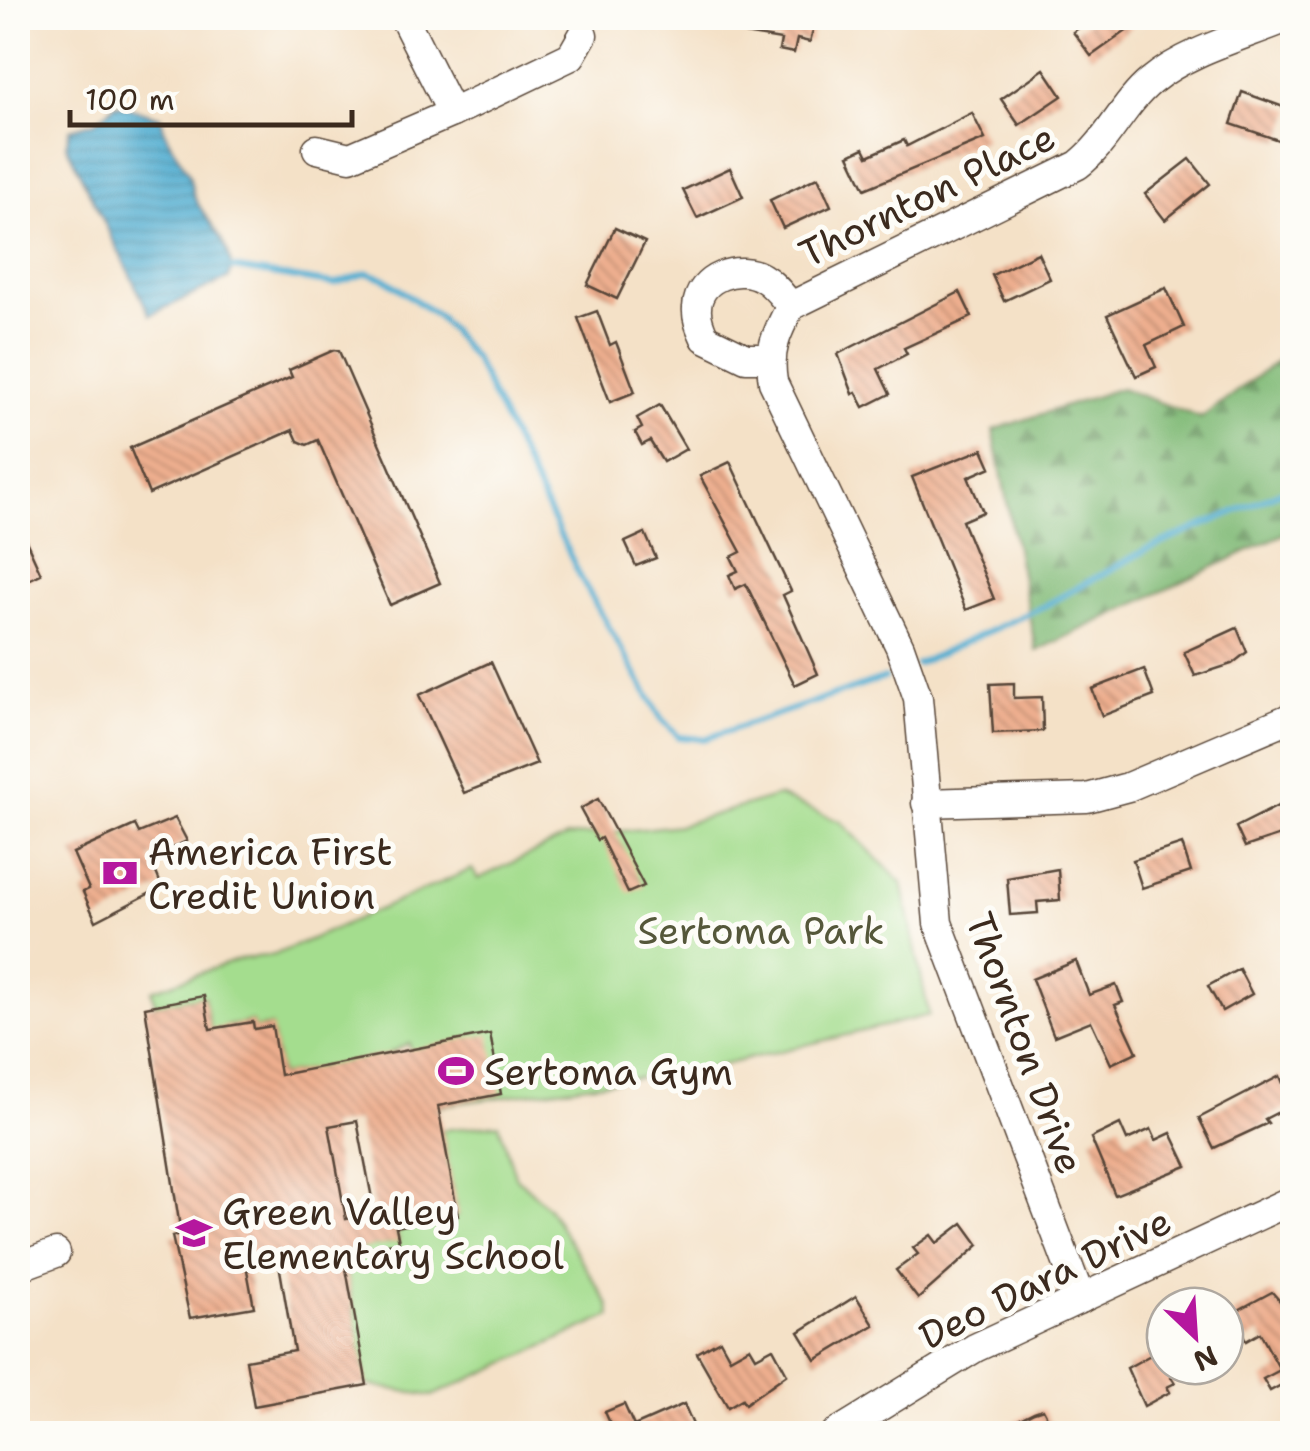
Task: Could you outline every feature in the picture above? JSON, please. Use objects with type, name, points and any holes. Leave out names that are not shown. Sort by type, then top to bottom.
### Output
[{"type":"street","points":[[404,18],[452,113]]},
{"type":"street","name":"Thornton Place","points":[[791,306],[1078,165],[1099,149],[1148,83],[1168,70],[1288,18]]},
{"type":"street","points":[[317,149],[350,157],[452,113],[571,56],[582,34]]},
{"type":"street","points":[[742,271],[763,278],[791,306],[776,332],[769,358],[746,358],[705,338],[696,306],[702,291],[714,279],[742,271]]},
{"type":"street","name":"Thornton Drive","points":[[769,358],[774,382],[900,648],[918,698],[938,923],[1081,1299]]},
{"type":"street","points":[[926,803],[1086,798],[1128,787],[1292,716]]},
{"type":"street","name":"Deo Dara Drive","points":[[836,1434],[975,1348],[1292,1200]]},
{"type":"street","points":[[18,1268],[56,1252]]},
{"type":"green space","points":[[1292,350],[1292,530],[1036,651],[993,430],[1121,388],[1201,418]]},
{"type":"green space","name":"Sertoma Park","points":[[778,796],[841,822],[902,883],[929,1015],[710,1068],[422,1108],[409,1043],[384,1056],[280,1075],[271,1026],[254,1029],[252,1022],[226,1026],[212,1037],[204,996],[155,1005],[152,990],[240,959],[274,955],[472,869],[478,879],[567,837],[680,825]]},
{"type":"green space","points":[[499,1124],[515,1176],[548,1207],[609,1305],[611,1316],[432,1396],[367,1385],[343,1252],[399,1241],[396,1227],[457,1216],[442,1130]]},
{"type":"water","points":[[116,104],[161,117],[168,139],[188,173],[195,199],[226,248],[231,268],[229,278],[150,315],[66,145],[70,129],[95,122]]},
{"type":"building","points":[[734,18],[816,18],[810,42],[797,39],[794,53],[779,50],[781,40],[745,34]]},
{"type":"building","points":[[1093,18],[1125,18],[1132,27],[1091,56],[1073,32]]},
{"type":"building","points":[[1044,69],[1062,96],[1019,125],[1001,99]]},
{"type":"building","points":[[1242,92],[1292,110],[1281,141],[1231,124]]},
{"type":"building","points":[[972,113],[985,139],[865,189],[849,155],[864,148],[868,156],[904,140],[907,146]]},
{"type":"building","points":[[1190,159],[1210,184],[1165,220],[1145,194]]},
{"type":"building","points":[[730,168],[743,197],[697,218],[683,190]]},
{"type":"building","points":[[818,177],[831,206],[783,228],[770,200]]},
{"type":"building","points":[[615,228],[645,242],[617,299],[587,285]]},
{"type":"building","points":[[1038,253],[1050,279],[1004,301],[992,275]]},
{"type":"building","points":[[1166,288],[1184,327],[1146,345],[1156,367],[1136,376],[1107,315]]},
{"type":"building","points":[[960,292],[972,317],[904,348],[907,354],[878,369],[890,394],[864,407],[856,392],[853,394],[838,354]]},
{"type":"building","points":[[597,311],[610,345],[616,342],[635,392],[610,402],[578,318]]},
{"type":"building","points":[[339,351],[440,583],[390,605],[318,440],[307,445],[298,441],[293,430],[149,494],[130,448],[292,377],[289,370]]},
{"type":"building","points":[[660,405],[686,449],[663,462],[650,441],[642,445],[635,432],[642,428],[637,418]]},
{"type":"building","points":[[983,449],[991,467],[968,477],[983,512],[962,521],[994,599],[966,610],[912,477]]},
{"type":"building","points":[[730,462],[791,591],[783,595],[818,674],[795,685],[746,584],[735,589],[729,575],[738,571],[731,557],[741,552],[700,476]]},
{"type":"building","points":[[18,523],[41,574],[26,581],[18,562]]},
{"type":"building","points":[[645,533],[656,558],[636,566],[625,542]]},
{"type":"building","points":[[1237,628],[1247,652],[1232,664],[1195,676],[1184,652]]},
{"type":"building","points":[[491,662],[537,764],[464,793],[419,695]]},
{"type":"building","points":[[1144,669],[1154,696],[1102,716],[1092,689]]},
{"type":"building","points":[[1014,683],[1014,698],[1042,697],[1043,731],[993,733],[990,684]]},
{"type":"building","points":[[598,799],[644,886],[628,893],[601,838],[597,840],[580,809]]},
{"type":"building","points":[[1292,799],[1292,831],[1245,847],[1236,827]]},
{"type":"building","name":"America First Credit Union","points":[[175,818],[187,841],[150,858],[162,887],[96,921],[83,892],[89,889],[73,853],[135,825],[139,833]]},
{"type":"building","points":[[1182,844],[1191,872],[1142,888],[1133,860]]},
{"type":"building","points":[[1058,869],[1060,900],[1037,902],[1038,913],[1010,915],[1007,878]]},
{"type":"building","points":[[1076,961],[1089,995],[1116,985],[1123,1002],[1115,1005],[1137,1052],[1111,1064],[1091,1021],[1054,1036],[1032,979]]},
{"type":"building","points":[[1239,969],[1252,994],[1222,1011],[1208,986]]},
{"type":"building","name":"Green Valley Elementary School","points":[[204,996],[210,1029],[253,1022],[254,1029],[272,1026],[280,1075],[490,1034],[501,1094],[438,1106],[458,1216],[396,1227],[399,1242],[343,1252],[367,1385],[254,1406],[246,1360],[294,1351],[279,1264],[247,1270],[254,1307],[190,1318],[172,1236],[181,1234],[145,1007]],"holes":[[[357,1121],[375,1214],[346,1219],[329,1126]]]},
{"type":"building","points":[[1280,1076],[1292,1105],[1265,1119],[1268,1123],[1214,1148],[1199,1118]]},
{"type":"building","points":[[1120,1124],[1127,1140],[1151,1129],[1156,1140],[1171,1133],[1187,1166],[1115,1195],[1091,1138]]},
{"type":"building","points":[[963,1223],[979,1245],[918,1299],[896,1270],[918,1254],[913,1248],[931,1235],[937,1243]]},
{"type":"building","points":[[1272,1292],[1292,1315],[1292,1391],[1287,1382],[1270,1391],[1263,1379],[1280,1370],[1260,1333],[1245,1339],[1245,1306]]},
{"type":"building","points":[[856,1296],[874,1325],[816,1360],[799,1332]]},
{"type":"building","points":[[720,1340],[730,1358],[750,1347],[756,1357],[773,1348],[787,1374],[745,1404],[742,1399],[728,1407],[697,1353]]},
{"type":"building","points":[[1145,1358],[1145,1386],[1169,1386],[1170,1392],[1144,1406],[1127,1368]]},
{"type":"building","points":[[624,1404],[634,1426],[684,1404],[697,1434],[615,1434],[605,1412]]},
{"type":"building","points":[[1043,1409],[1056,1434],[990,1434],[1034,1412]]},
{"type":"waterway","points":[[232,268],[334,284],[367,273],[384,278],[440,318],[475,360],[583,582],[661,718],[679,737],[704,739],[885,678]]},
{"type":"waterway","points":[[917,664],[1046,605],[1146,550],[1292,487]]},
{"type":"place","name":"America First Credit Union","points":[[120,873]]},
{"type":"place","name":"Sertoma Gym","points":[[456,1071]]},
{"type":"place","name":"Green Valley Elementary School","points":[[194,1233]]}]
